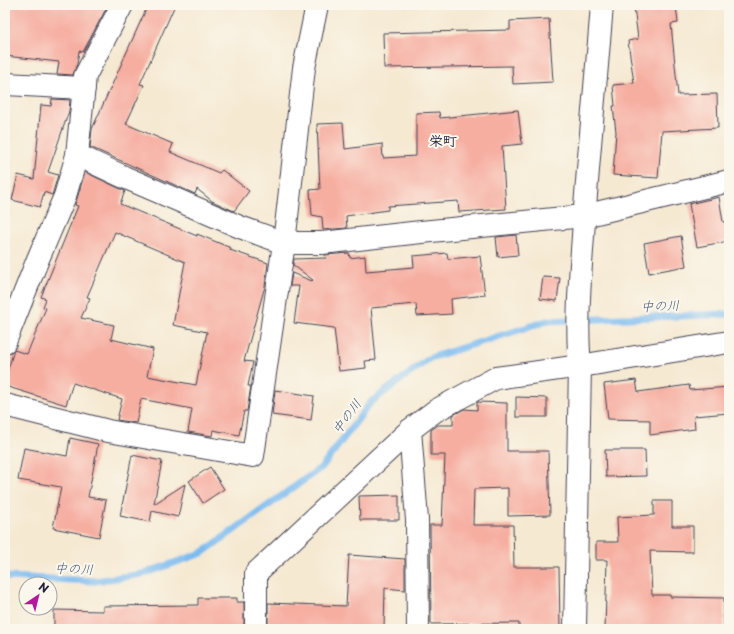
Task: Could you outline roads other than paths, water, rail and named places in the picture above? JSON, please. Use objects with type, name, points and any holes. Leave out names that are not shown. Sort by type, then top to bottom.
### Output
[{"type":"street","points":[[5,342],[65,196],[77,155],[85,76],[122,5]]},
{"type":"street","points":[[5,405],[108,431],[253,456],[284,243],[304,68],[317,5]]},
{"type":"street","points":[[575,629],[579,291],[602,5]]},
{"type":"street","points":[[5,84],[84,88]]},
{"type":"street","points":[[77,155],[124,178],[240,227],[284,243],[322,243],[584,216],[729,181]]},
{"type":"street","points":[[256,629],[256,573],[410,430],[435,411],[496,378],[579,358],[729,342]]},
{"type":"street","points":[[410,430],[417,520],[418,629]]},
{"type":"waterway","name":"中の川","points":[[5,577],[95,581],[143,574],[202,553],[322,467],[371,402],[430,358],[547,321],[729,314]]},
{"type":"district","name":"栄町","points":[[443,140]]}]
